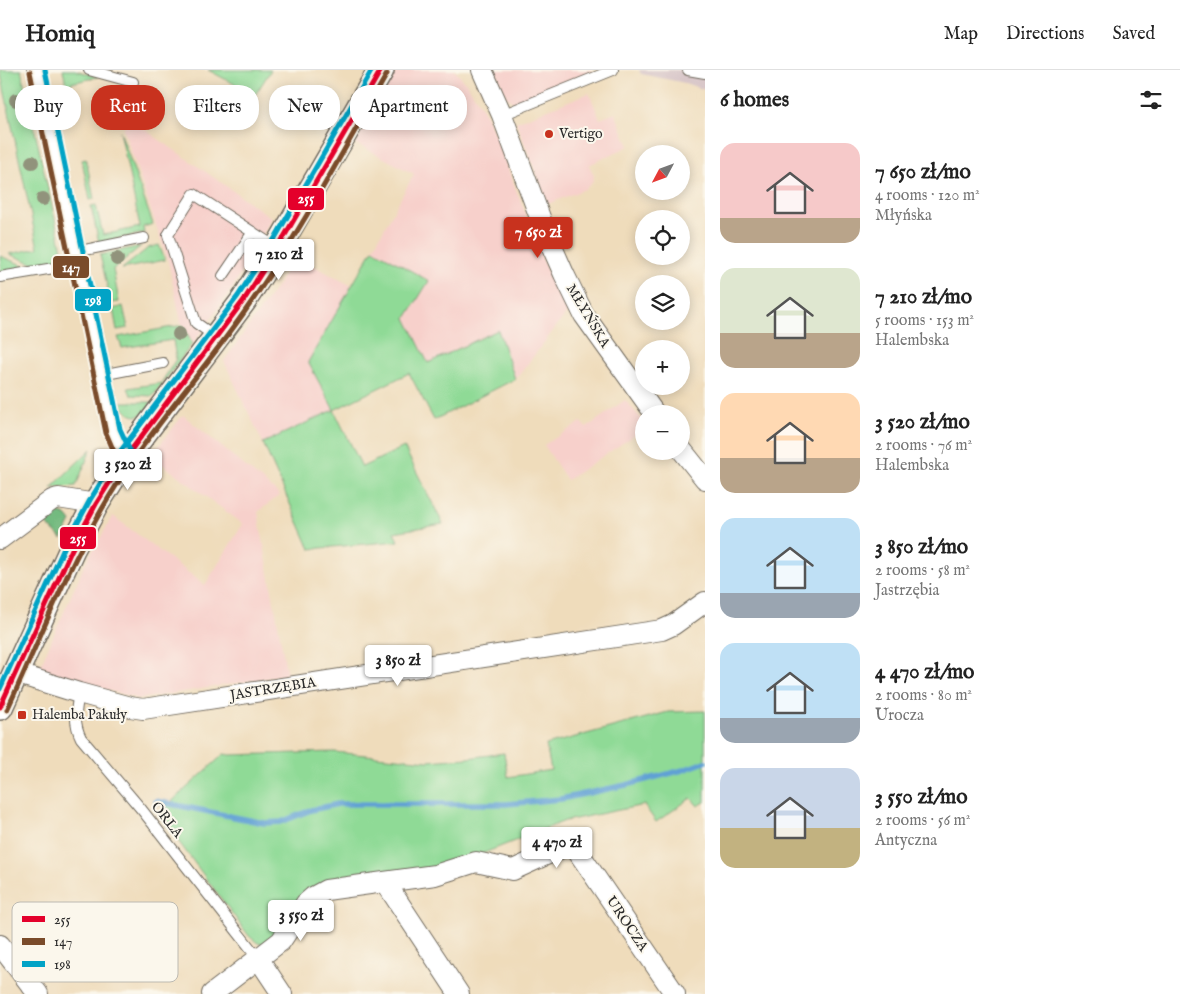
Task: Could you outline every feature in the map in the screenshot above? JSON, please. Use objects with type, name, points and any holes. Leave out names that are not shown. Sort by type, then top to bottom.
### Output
[{"type":"street","points":[[37,70],[113,431],[125,458]]},
{"type":"street","points":[[0,707],[83,527],[96,504],[125,458],[244,300],[277,248],[381,70]]},
{"type":"street","name":"MŁYŃSKA","points":[[482,70],[502,115],[545,231],[579,304],[609,351],[648,405]]},
{"type":"street","points":[[690,460],[705,479]]},
{"type":"street","points":[[0,539],[52,500],[58,498],[96,504]]},
{"type":"street","name":"JASTRZĘBIA","points":[[15,672],[79,693],[143,709],[662,630],[705,602]]},
{"type":"street","name":"UROCZA","points":[[384,882],[435,875],[476,862],[512,870],[572,843],[675,994]]},
{"type":"street","points":[[212,994],[281,941],[306,903],[313,896],[326,890],[384,882],[458,994]]},
{"type":"street","points":[[0,946],[12,961]]},
{"type":"street","points":[[258,958],[282,994]]},
{"type":"street","points":[[28,982],[38,994]]},
{"type":"lane","points":[[89,70],[133,82]]},
{"type":"lane","points":[[502,115],[613,70]]},
{"type":"lane","points":[[688,70],[705,73]]},
{"type":"lane","points":[[216,337],[196,323],[168,235],[194,194],[277,248]]},
{"type":"lane","points":[[223,276],[253,232]]},
{"type":"lane","points":[[0,277],[76,258],[144,238]]},
{"type":"lane","points":[[101,375],[163,363]]},
{"type":"lane","name":"ORLA","points":[[79,693],[75,725],[81,738],[142,810],[258,958]]},
{"type":"shaded area","points":[[397,70],[454,70],[466,83],[482,107],[494,132],[547,270],[569,310],[516,379],[497,330],[428,363],[406,318],[429,281],[373,249],[414,174],[355,143],[362,130],[467,130],[467,85],[388,85]]},
{"type":"shaded area","points":[[495,70],[594,70],[515,104],[506,96]]},
{"type":"shaded area","points":[[639,70],[705,70],[705,90],[685,83],[641,74]]},
{"type":"shaded area","points":[[589,93],[600,119],[615,113],[629,146],[589,165],[594,176],[592,183],[585,189],[548,204],[516,122]]},
{"type":"shaded area","points":[[124,130],[145,130],[272,218],[233,287],[193,344],[181,322],[168,261]]},
{"type":"shaded area","points":[[293,255],[352,286],[334,410],[263,443],[224,361],[279,283]]},
{"type":"shaded area","points":[[625,400],[635,412],[635,435],[567,480],[544,445],[581,422],[586,428]]},
{"type":"shaded area","points":[[183,415],[280,495],[258,512],[287,675],[139,699],[38,671],[85,564],[113,516],[205,585],[243,524],[151,456]]},
{"type":"green space","points":[[0,70],[21,70],[24,85],[15,85],[15,130],[35,130],[65,263],[42,267],[9,254],[38,248]]},
{"type":"green space","points":[[63,70],[75,70],[98,77],[71,83],[70,85],[66,85]]},
{"type":"green space","points":[[208,70],[271,70],[259,89],[259,85],[236,85]]},
{"type":"green space","points":[[120,131],[153,224],[143,227],[144,233],[99,243],[91,206],[96,205],[103,235],[140,227]]},
{"type":"green space","points":[[86,159],[94,199],[90,200],[82,160]]},
{"type":"green space","points":[[159,245],[165,260],[122,269],[148,248]]},
{"type":"green space","points":[[141,246],[113,269],[119,302],[111,303],[100,255]]},
{"type":"green space","points":[[373,249],[429,281],[406,318],[428,363],[498,330],[515,379],[434,420],[409,373],[334,410],[308,362]]},
{"type":"green space","points":[[0,256],[30,268],[1,274]]},
{"type":"green space","points":[[123,306],[128,328],[117,330],[113,309]]},
{"type":"green space","points":[[183,325],[192,344],[153,396],[131,395],[128,388],[161,383],[176,359],[173,340],[122,348],[118,337]]},
{"type":"green space","points":[[120,402],[152,402],[144,413],[134,416],[123,408]]},
{"type":"green space","points":[[334,410],[362,467],[404,447],[443,524],[394,532],[398,541],[310,549],[263,443]]},
{"type":"green space","points":[[91,449],[76,486],[51,488]]},
{"type":"green space","points":[[57,512],[66,515],[71,521],[62,539],[41,519],[48,514]]},
{"type":"green space","points":[[705,711],[705,802],[698,806],[691,798],[656,822],[644,805],[565,821],[469,859],[446,866],[319,886],[273,938],[263,944],[258,943],[249,936],[158,814],[224,754],[334,752],[428,761],[504,753],[508,777],[551,770],[546,745],[668,712]]},
{"type":"waterway","points":[[156,801],[264,823],[281,822],[311,810],[338,804],[506,804],[561,799],[626,785],[683,770],[705,762]]},
{"type":"transit line","name":"198","points":[[45,70],[120,429],[132,455]]},
{"type":"transit line","name":"198","points":[[0,689],[65,546],[90,500],[119,453],[238,296],[275,238],[372,70]]},
{"type":"transit line","name":"255","points":[[0,707],[72,549],[96,504],[125,458],[244,300],[281,242],[381,70]]},
{"type":"transit line","name":"147","points":[[30,72],[106,433],[118,461]]},
{"type":"transit line","name":"147","points":[[7,710],[64,583],[89,533],[118,482],[136,455],[232,330],[269,276],[321,190],[387,74]]},
{"type":"place","name":"Vertigo","points":[[549,134]]},
{"type":"place","name":"Halemba Pakuły","points":[[22,715]]}]
